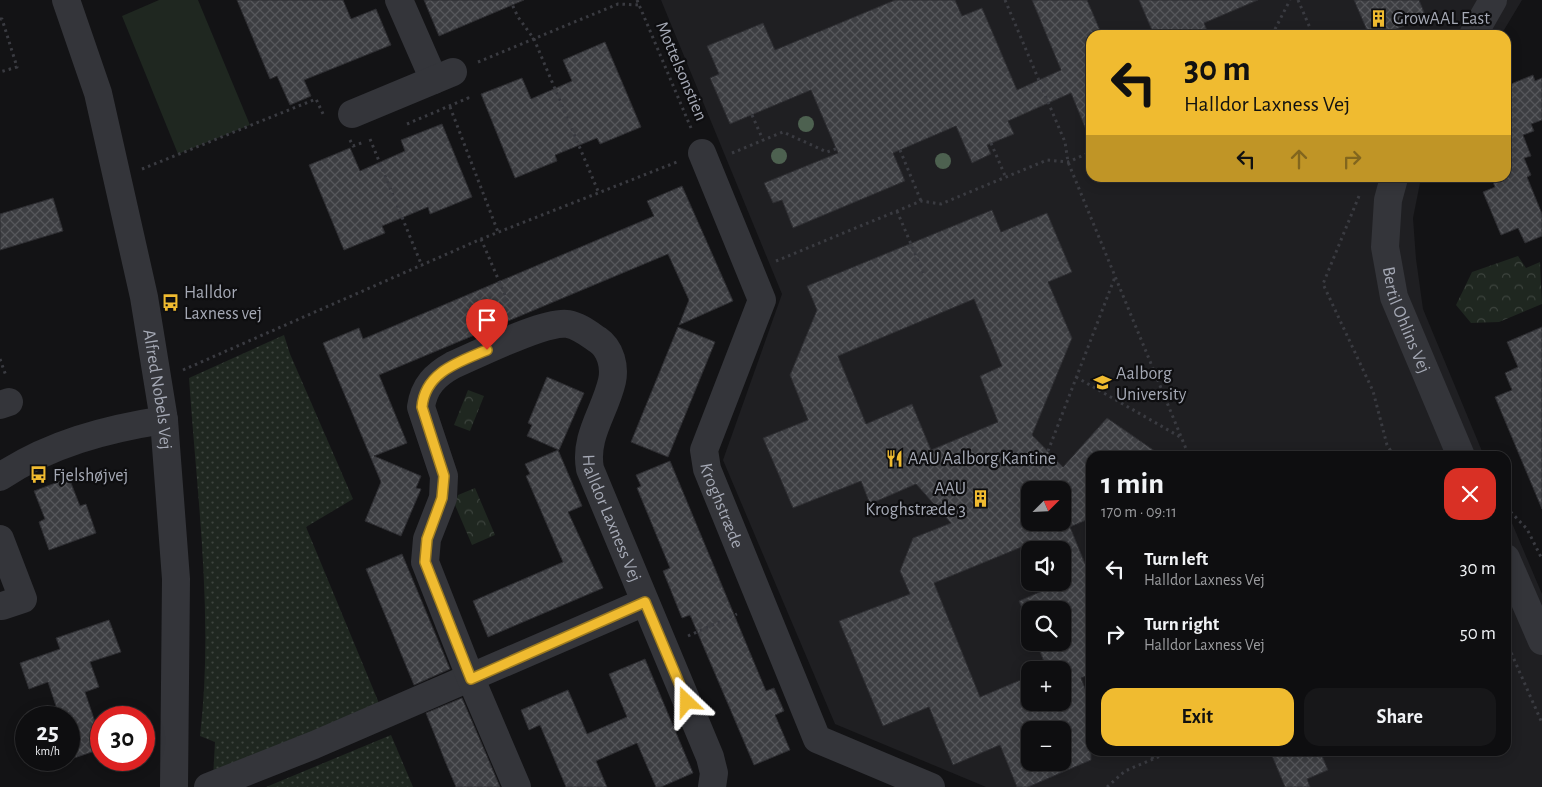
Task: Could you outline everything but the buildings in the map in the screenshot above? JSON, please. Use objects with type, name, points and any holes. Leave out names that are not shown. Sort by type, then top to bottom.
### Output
[{"type":"street","points":[[352,114],[454,72],[399,0]]},
{"type":"street","points":[[1475,30],[1493,0]]},
{"type":"street","name":"Alfred Nobels Vej","points":[[66,1],[98,93],[144,297],[164,420],[176,579],[174,787]]},
{"type":"street","name":"Kroghstræde","points":[[704,158],[762,300],[704,450],[707,469],[817,739],[930,787]]},
{"type":"street","name":"Bertil Ohlins Vej","points":[[1393,182],[1388,200],[1385,247],[1394,297],[1459,451]]},
{"type":"street","name":"Halldor Laxness Vej","points":[[517,787],[471,679],[425,562],[427,539],[442,498],[444,476],[427,428],[422,407],[423,396],[435,377],[447,368],[522,336],[554,325],[569,324],[600,341],[610,354],[613,372],[612,383],[589,440],[588,459],[590,469],[710,757],[714,774],[712,787]]},
{"type":"street","points":[[0,477],[53,448],[101,432],[164,420]]},
{"type":"street","points":[[0,539],[23,599],[2,606]]},
{"type":"street","points":[[1511,570],[1542,641]]},
{"type":"street","name":"Halldor Laxness Vej","points":[[208,787],[471,679],[645,602]]},
{"type":"path","points":[[510,0],[518,17],[534,38],[598,191]]},
{"type":"path","name":"Mottelsonstien","points":[[636,0],[704,158]]},
{"type":"path","points":[[1005,0],[1065,142],[1068,162],[1187,451]]},
{"type":"path","points":[[1275,30],[1290,0]]},
{"type":"path","points":[[1298,0],[1310,30]]},
{"type":"path","points":[[454,72],[618,4],[639,5]]},
{"type":"path","points":[[0,19],[2,19],[17,67],[0,72]]},
{"type":"path","points":[[118,179],[316,99],[327,124]]},
{"type":"path","points":[[450,107],[498,232]]},
{"type":"path","points":[[752,114],[763,140]]},
{"type":"path","points":[[159,385],[180,372],[422,266],[481,238],[598,191],[763,140],[782,132],[827,152],[841,147]]},
{"type":"path","points":[[370,139],[422,266]]},
{"type":"path","points":[[991,143],[1006,178]]},
{"type":"path","points":[[900,150],[920,201]]},
{"type":"path","points":[[750,272],[920,201],[941,204],[1047,160],[1068,162],[1086,154]]},
{"type":"path","points":[[1363,186],[1323,284],[1373,391],[1391,451]]},
{"type":"path","points":[[897,211],[924,275]]},
{"type":"path","points":[[481,238],[522,336]]},
{"type":"path","points":[[1048,451],[1115,276]]},
{"type":"path","points":[[1076,377],[1182,439]]},
{"type":"path","points":[[1511,512],[1527,528],[1542,559]]},
{"type":"path","points":[[664,647],[760,603]]},
{"type":"path","points":[[1511,653],[1542,724]]},
{"type":"path","points":[[1108,787],[1125,771],[1160,756]]},
{"type":"shaded area","name":"Aalborg University","points":[[661,0],[1522,0],[1504,30],[1086,30],[1086,182],[1420,182],[1413,218],[1423,309],[1482,451],[1086,451],[1086,756],[1511,756],[1511,521],[1542,594],[1542,787],[986,787],[835,724],[723,460],[782,294]]},
{"type":"green space","points":[[159,0],[198,0],[250,125],[178,154],[122,16]]},
{"type":"green space","points":[[1518,256],[1526,268],[1540,262],[1542,304],[1499,322],[1471,323],[1456,305],[1472,272]]},
{"type":"green space","points":[[284,335],[290,354],[353,499],[306,527],[381,708],[213,778],[215,742],[200,736],[204,692],[205,602],[189,378]]},
{"type":"green space","points":[[468,390],[484,396],[470,431],[454,425]]},
{"type":"green space","points":[[475,488],[495,535],[472,545],[455,505],[458,495]]},
{"type":"green space","points":[[391,735],[413,787],[266,787]]},
{"type":"place","name":"GrowAAL East","points":[[1379,18]]},
{"type":"place","name":"Halldor Laxness vej","points":[[170,302]]},
{"type":"place","name":"Aalborg University","points":[[1102,383]]},
{"type":"place","name":"AAU Aalborg Kantine","points":[[894,458]]},
{"type":"place","name":"Fjelshøjvej","points":[[39,475]]},
{"type":"place","name":"AAU Kroghstræde 3","points":[[980,498]]},
{"type":"route","points":[[487,350],[453,365],[435,377],[427,386],[423,396],[422,407],[427,428],[444,476],[442,498],[424,550],[425,562],[428,574],[471,679],[645,602],[687,702]]}]
